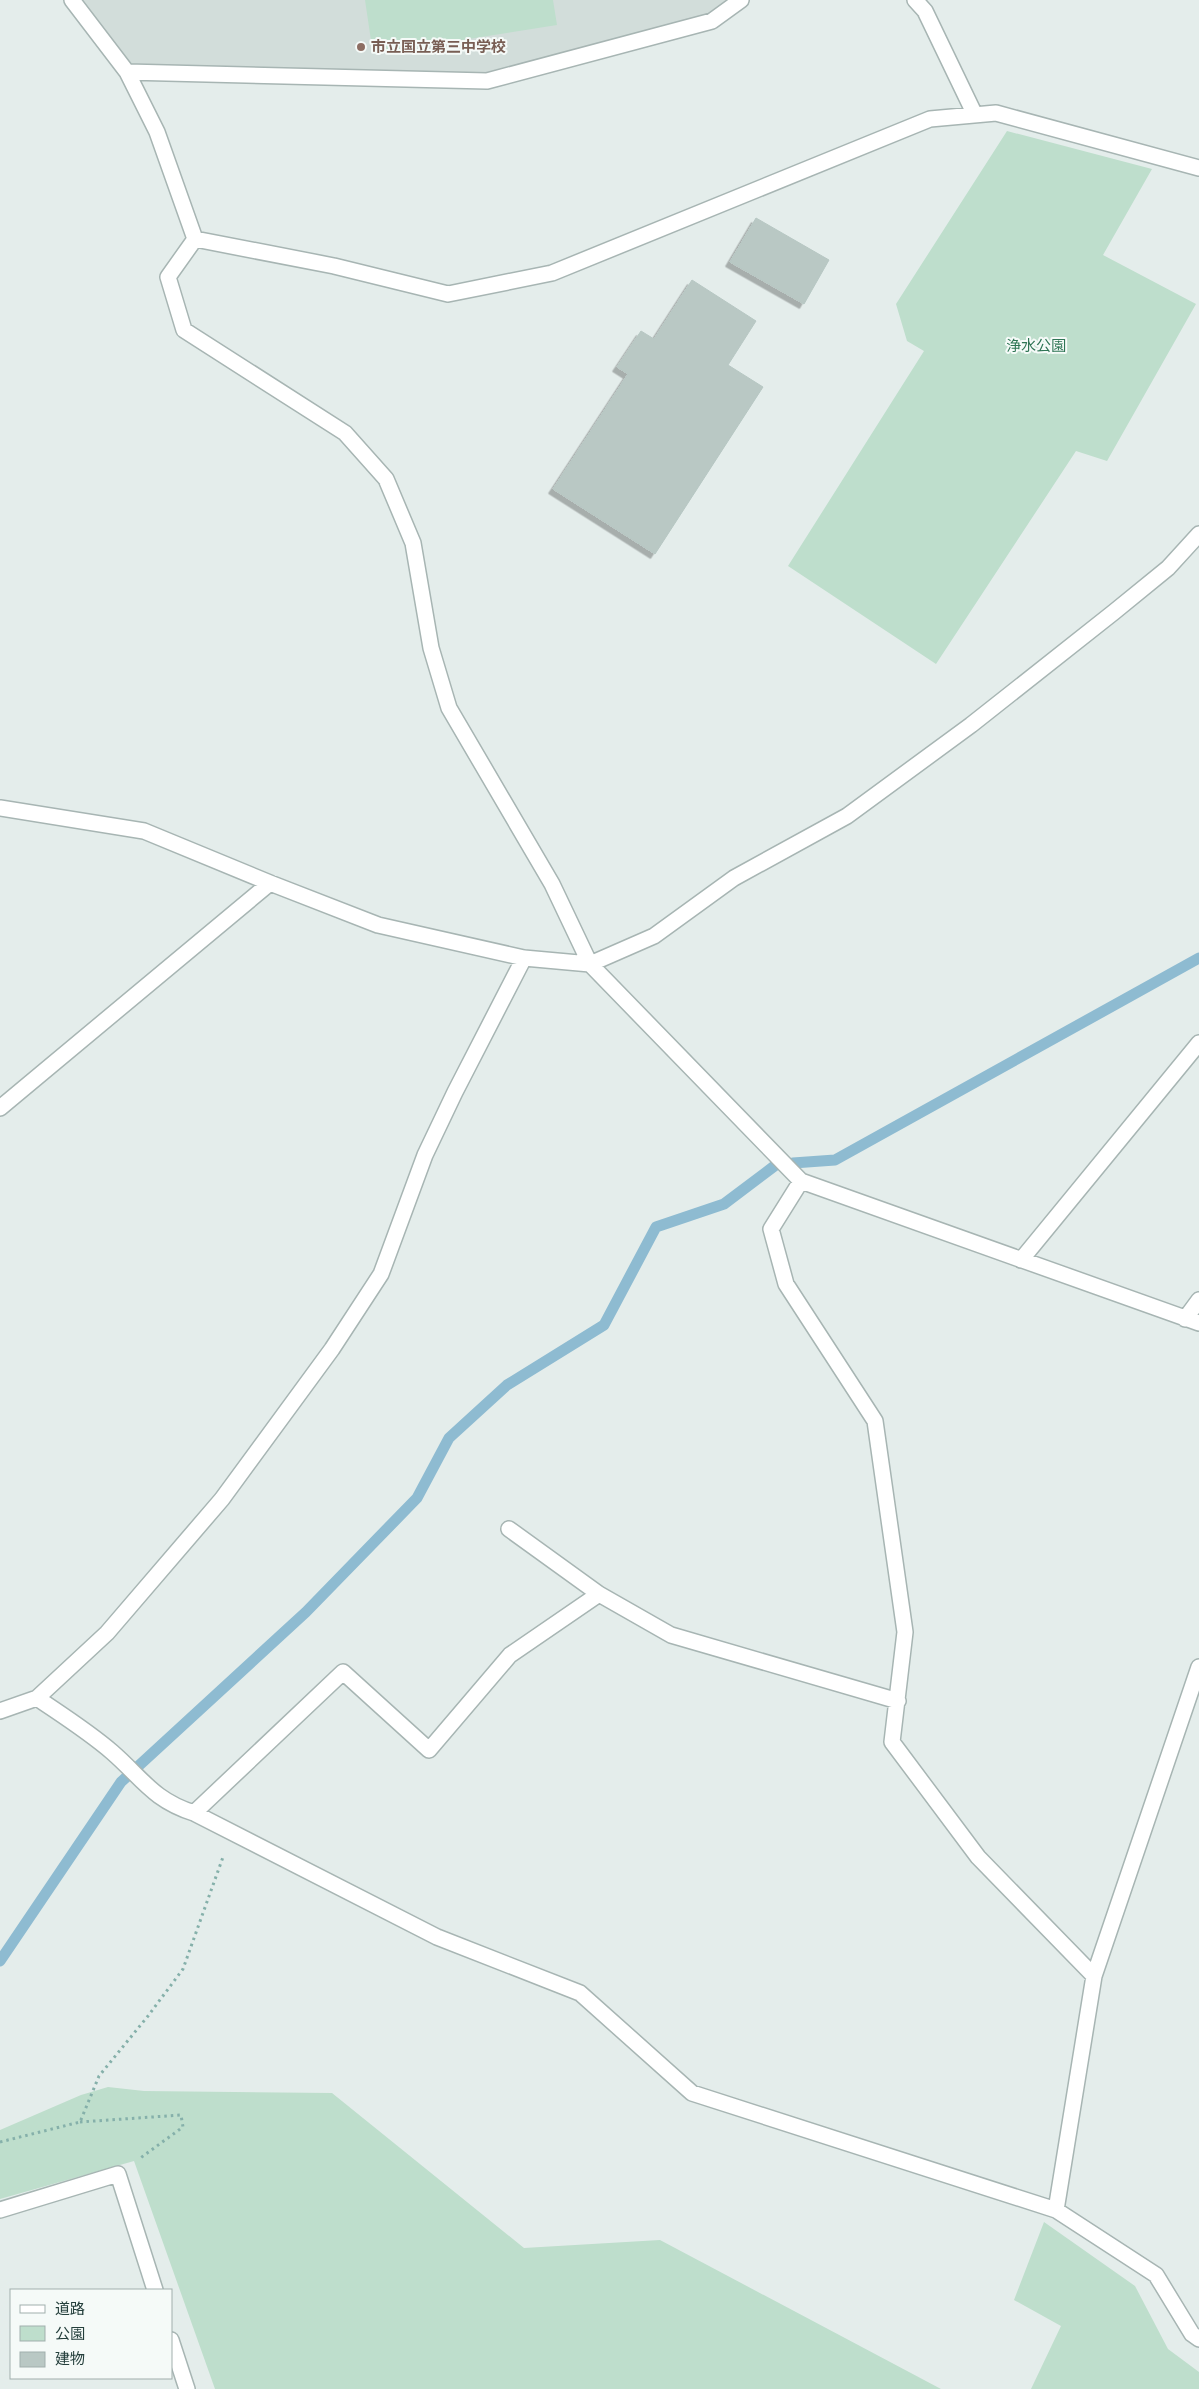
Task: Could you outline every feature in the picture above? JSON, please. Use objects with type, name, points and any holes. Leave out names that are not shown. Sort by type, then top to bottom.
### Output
[{"type":"street","points":[[72,0],[127,72],[157,132],[195,239]]},
{"type":"street","points":[[127,72],[487,81],[712,21],[741,0]]},
{"type":"street","points":[[915,0],[924,11],[975,115]]},
{"type":"street","points":[[195,239],[334,266],[448,294],[552,273],[930,119],[996,113],[1199,168]]},
{"type":"street","points":[[195,239],[168,277],[184,330],[345,433],[386,479],[413,543],[431,648],[449,708],[552,884],[590,964],[801,1181],[1192,1321],[1199,1300]]},
{"type":"street","points":[[0,808],[144,832],[378,925],[524,958],[590,964],[654,936],[734,878],[847,816],[971,725],[1114,612],[1168,568],[1199,534]]},
{"type":"street","points":[[0,1108],[270,883]]},
{"type":"street","points":[[0,1711],[37,1698],[107,1632],[222,1499],[332,1348],[381,1274],[425,1155],[524,958]]},
{"type":"street","points":[[1021,1260],[1199,1043]]},
{"type":"street","points":[[801,1181],[770,1229],[786,1284],[875,1420],[905,1632],[892,1742],[978,1857],[1094,1976]]},
{"type":"street","points":[[509,1529],[599,1594],[671,1635],[898,1701]]},
{"type":"street","points":[[194,1813],[343,1672],[429,1750],[510,1654],[599,1594]]},
{"type":"street","points":[[1056,2210],[1094,1976],[1199,1667]]},
{"type":"street","points":[[37,1698],[112,1751],[145,1786],[176,1807],[194,1813],[239,1838],[437,1937],[580,1993],[692,2093],[1056,2210],[1156,2275],[1197,2334]]},
{"type":"street","points":[[0,2210],[118,2174],[156,2289]]},
{"type":"street","points":[[172,2343],[187,2389]]},
{"type":"path","points":[[80,2122],[99,2076],[183,1969],[208,1895],[225,1853],[239,1838]]},
{"type":"path","points":[[0,2142],[80,2122],[181,2115],[183,2127],[118,2174]]},
{"type":"shaded area","name":"市立国立第三中学校","points":[[72,0],[741,0],[712,21],[487,81],[127,72]]},
{"type":"green space","points":[[365,0],[553,0],[557,25],[373,54]]},
{"type":"green space","name":"浄水公園","points":[[1007,131],[1152,169],[1103,255],[1196,304],[1107,461],[1076,451],[936,664],[788,566],[924,351],[907,341],[896,304]]},
{"type":"green space","points":[[108,2087],[144,2091],[332,2093],[524,2248],[660,2240],[941,2389],[215,2389],[134,2161],[0,2199],[0,2130],[81,2095]]},
{"type":"green space","points":[[1044,2222],[1135,2286],[1168,2349],[1199,2372],[1199,2389],[1031,2389],[1061,2326],[1014,2300]]},
{"type":"building","points":[[756,218],[829,260],[804,304],[730,262]]},
{"type":"building","points":[[692,280],[756,321],[728,365],[763,387],[655,554],[553,489],[628,374],[617,367],[641,331],[654,339]]},
{"type":"waterway","points":[[793,1163],[835,1160],[1199,958]]},
{"type":"waterway","points":[[0,1961],[121,1782],[306,1612],[417,1498],[449,1438],[507,1385],[604,1325],[656,1227],[724,1204],[777,1164]]},
{"type":"place","name":"市立国立第三中学校","points":[[361,47]]}]
